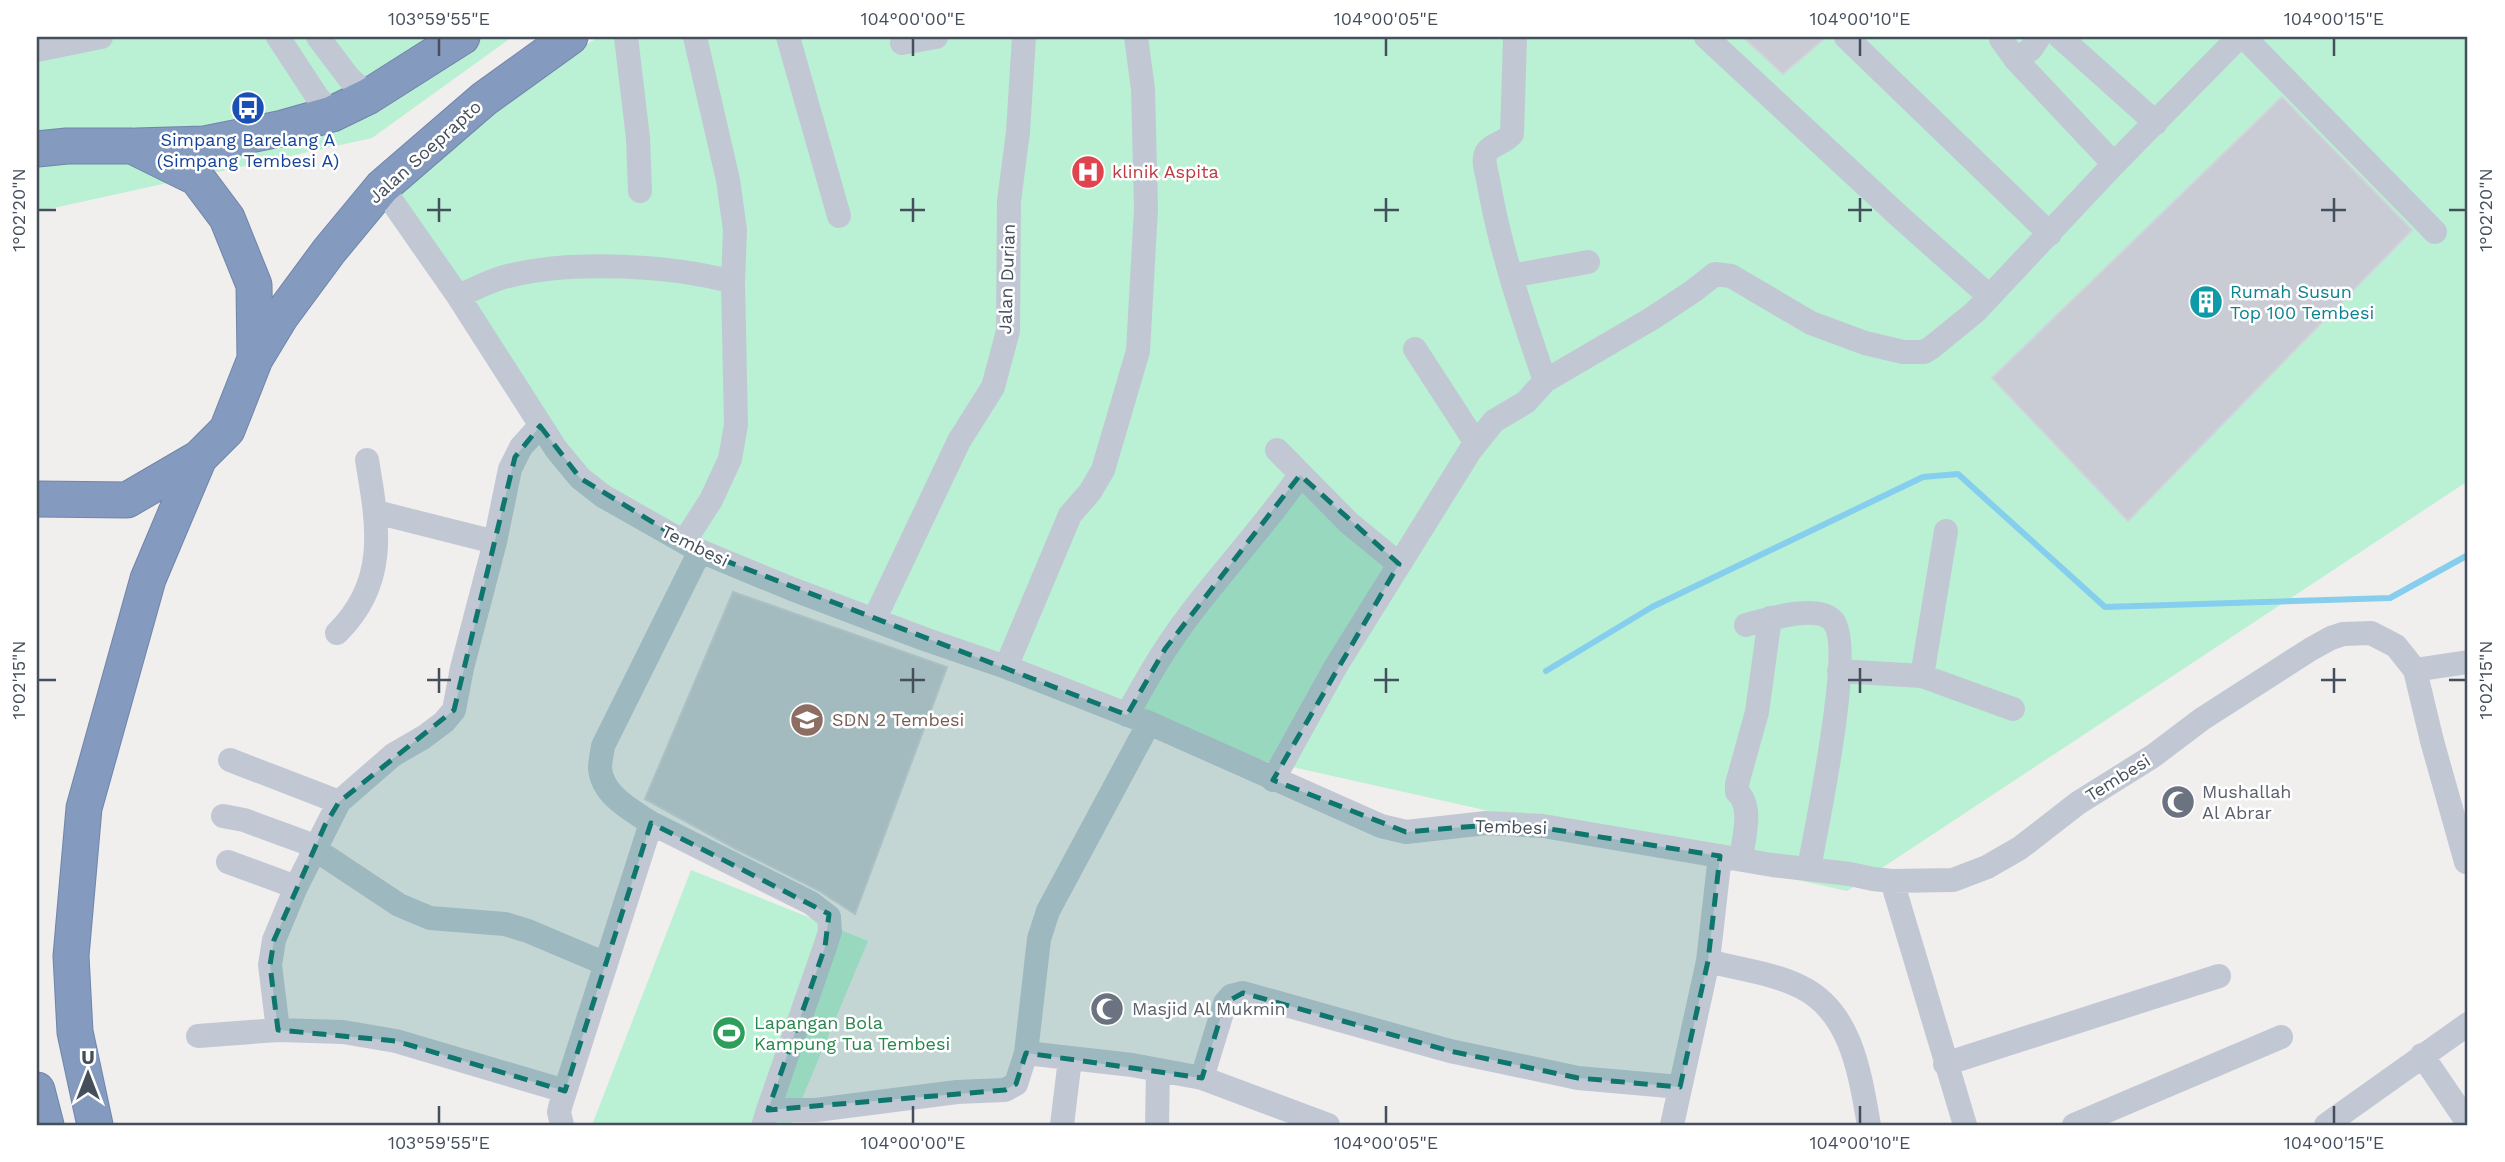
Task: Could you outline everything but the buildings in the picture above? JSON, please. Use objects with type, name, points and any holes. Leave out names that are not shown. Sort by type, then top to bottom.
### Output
[{"type":"highway","points":[[37,149],[67,146],[205,144],[279,129],[332,114],[369,96],[462,37]]},
{"type":"highway","name":"Jalan Soeprapto","points":[[255,359],[281,316],[329,251],[382,187],[484,99],[570,37]]},
{"type":"highway","points":[[37,499],[127,500],[199,458],[227,430],[255,359],[254,285],[227,218],[197,178],[132,146]]},
{"type":"highway","points":[[95,1125],[75,1032],[71,956],[84,808],[148,579],[199,458]]},
{"type":"highway","points":[[37,1090],[46,1125]]},
{"type":"street","points":[[37,50],[102,37]]},
{"type":"street","points":[[278,37],[318,98],[332,114]]},
{"type":"street","points":[[318,37],[349,78],[369,96]]},
{"type":"street","points":[[626,37],[638,138],[640,191]]},
{"type":"street","points":[[695,37],[728,180],[735,230],[733,282],[736,425],[730,458],[603,746],[600,770],[607,786],[620,802],[651,823],[811,903],[829,917],[830,931],[825,947],[766,1118],[957,1092],[1005,1090],[1016,1084],[1026,1054],[1039,939],[1048,911],[1138,719],[1165,649],[1275,511],[1300,475]]},
{"type":"street","points":[[788,37],[839,216]]},
{"type":"street","points":[[902,43],[936,37]]},
{"type":"street","name":"Jalan Durian","points":[[874,618],[959,441],[993,387],[1008,331],[1009,201],[1018,132],[1024,37]]},
{"type":"street","points":[[1515,37],[1511,134],[1490,148],[1485,159],[1494,213],[1510,276],[1545,381]]},
{"type":"street","points":[[1706,37],[1989,296]]},
{"type":"street","points":[[1846,37],[2050,234]]},
{"type":"street","points":[[2002,37],[2016,61],[2114,164]]},
{"type":"street","points":[[2016,61],[2031,49],[2039,37]]},
{"type":"street","points":[[2060,37],[2156,123]]},
{"type":"street","points":[[1273,780],[1336,666],[1476,443],[1494,421],[1526,402],[1545,381],[1651,319],[1715,274],[1731,276],[1811,323],[1866,343],[1903,352],[1924,352],[1955,330],[2050,234],[2114,164],[2242,37],[2435,232]]},
{"type":"street","points":[[1006,667],[1070,515],[1090,492],[1103,470],[1138,351],[1146,209],[1143,89],[1137,43]]},
{"type":"street","name":"Tembesi","points":[[382,187],[458,296],[540,426],[580,478],[603,496],[692,547],[792,589],[1006,667],[1138,719],[1381,826],[1406,832],[1486,823],[1512,823],[1892,881],[1953,880],[1987,867],[2020,848],[2078,803],[2153,756],[2202,719],[2331,638],[2358,633],[2381,636],[2396,646],[2414,670]]},
{"type":"street","points":[[1510,276],[1588,262]]},
{"type":"street","points":[[458,296],[506,276],[541,270],[638,268],[687,273],[733,282]]},
{"type":"street","points":[[1415,349],[1476,443]]},
{"type":"street","points":[[278,1030],[270,965],[274,940],[296,887],[339,802],[393,755],[444,722],[454,710],[510,469],[521,447],[540,426]]},
{"type":"street","points":[[1277,450],[1349,523],[1399,564]]},
{"type":"street","points":[[337,633],[354,617],[376,564],[378,534],[367,460]]},
{"type":"street","points":[[376,512],[495,542]]},
{"type":"street","points":[[1922,676],[1946,531]]},
{"type":"street","points":[[1672,1125],[1731,858],[1746,810],[1745,798],[1737,792],[1737,784],[1757,712],[1758,622],[1786,613],[1812,614],[1832,619],[1838,632],[1839,671],[1831,750],[1809,868]]},
{"type":"street","points":[[2466,862],[2414,670],[2468,662]]},
{"type":"street","points":[[1839,671],[1922,676],[2014,709]]},
{"type":"street","points":[[230,760],[339,802]]},
{"type":"street","points":[[223,816],[281,833],[316,849],[399,905],[430,918],[505,924],[606,964]]},
{"type":"street","points":[[562,1125],[559,1112],[565,1091],[651,823]]},
{"type":"street","points":[[228,862],[296,887]]},
{"type":"street","points":[[1892,881],[1965,1125]]},
{"type":"street","points":[[1708,961],[1802,987],[1838,1018],[1853,1050],[1869,1125]]},
{"type":"street","points":[[1945,1064],[2219,976]]},
{"type":"street","points":[[1202,1078],[1225,1003],[1231,996],[1243,993],[1463,1054],[1578,1078],[1680,1087]]},
{"type":"street","points":[[2326,1125],[2468,1024]]},
{"type":"street","points":[[198,1036],[278,1030],[343,1032],[396,1041],[565,1091]]},
{"type":"street","points":[[2074,1125],[2280,1037]]},
{"type":"street","points":[[1026,1054],[1132,1065],[1202,1078],[1328,1125]]},
{"type":"street","points":[[2422,1055],[2468,1123]]},
{"type":"street","points":[[1062,1125],[1070,1059]]},
{"type":"street","points":[[1157,1125],[1158,1070]]},
{"type":"highlighted area","points":[[540,426],[580,478],[700,551],[1127,715],[1165,649],[1300,475],[1399,564],[1273,780],[1406,832],[1512,823],[1720,856],[1708,961],[1680,1087],[1578,1078],[1450,1051],[1243,993],[1225,1003],[1202,1078],[1026,1053],[1016,1084],[1005,1090],[768,1110],[825,947],[829,914],[651,823],[565,1091],[396,1041],[278,1030],[270,965],[274,940],[325,825],[339,802],[454,710],[515,457]]},
{"type":"green space","points":[[37,37],[512,37],[372,138],[40,211],[37,204]]},
{"type":"green space","points":[[598,37],[2468,37],[2468,481],[1847,891],[1149,735],[708,558],[582,477],[387,184]]},
{"type":"green space","name":"Lapangan Bola Kampung Tua Tembesi","points":[[691,870],[868,941],[791,1125],[592,1125]]},
{"type":"waterway","points":[[1546,671],[1652,607],[1923,477],[1958,474],[2105,607],[2390,598],[2468,555]]},
{"type":"place","name":"Simpang Barelang A (Simpang Tembesi A)","points":[[248,108]]},
{"type":"place","name":"klinik Aspita","points":[[1088,172]]},
{"type":"place","name":"Rumah Susun Top 100 Tembesi","points":[[2206,302]]},
{"type":"place","name":"SDN 2 Tembesi","points":[[807,720]]},
{"type":"place","name":"Mushallah Al Abrar","points":[[2178,802]]},
{"type":"place","name":"Masjid Al Mukmin","points":[[1107,1009]]},
{"type":"place","name":"Lapangan Bola Kampung Tua Tembesi","points":[[729,1033]]}]
